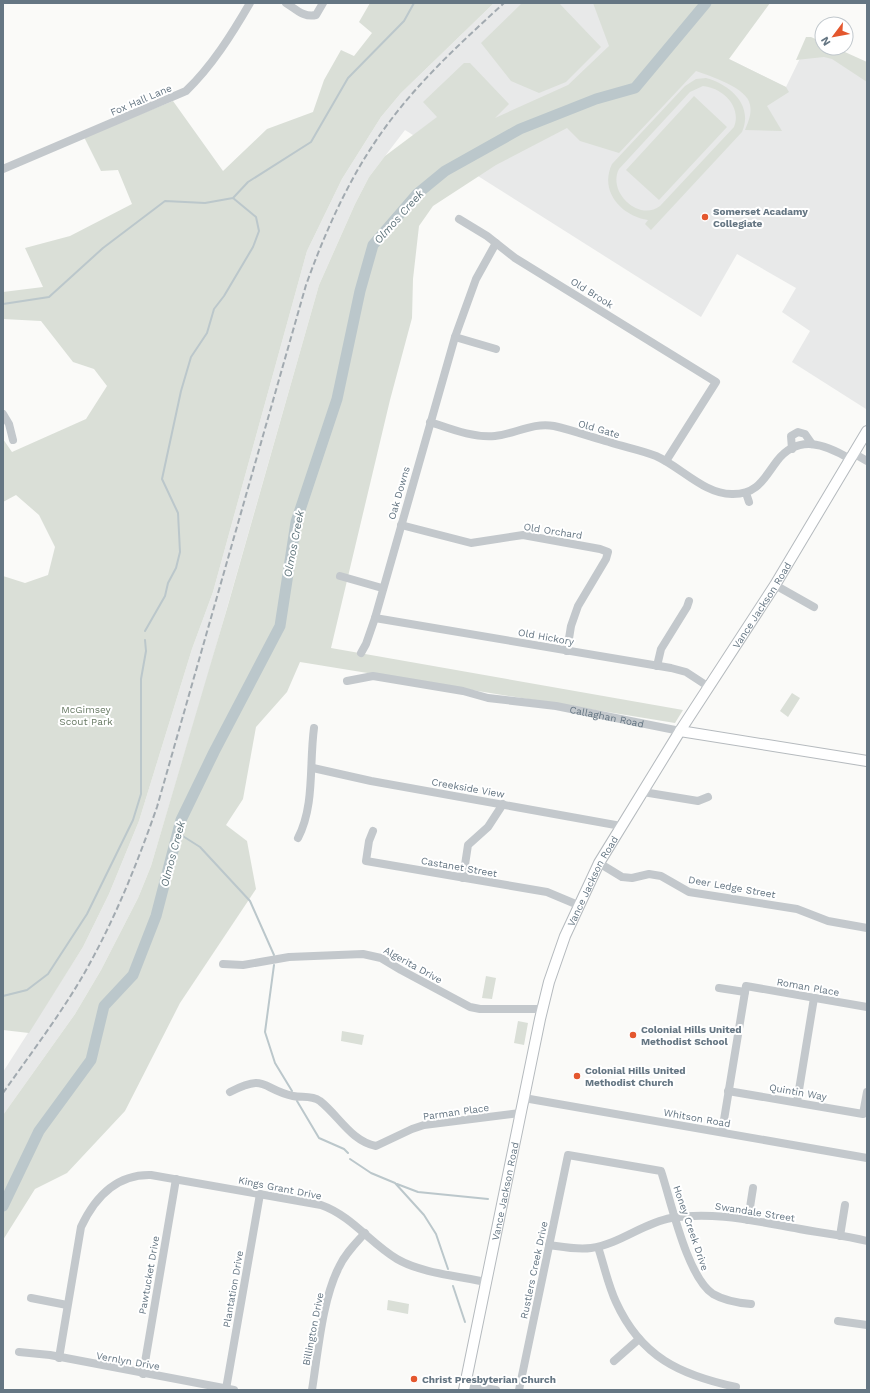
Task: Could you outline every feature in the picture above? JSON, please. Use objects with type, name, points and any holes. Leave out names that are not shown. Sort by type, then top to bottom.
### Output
[{"type":"main road","name":"Vance Jackson Road","points":[[464,1387],[542,1009],[549,982],[578,904],[599,863],[621,826],[680,731],[775,585],[867,431]]},
{"type":"main road","name":"Callaghan Road","points":[[680,731],[867,761]]},
{"type":"street","name":"Fox Hall Lane","points":[[3,169],[186,91],[198,79],[236,28],[250,3]]},
{"type":"street","points":[[286,3],[304,15],[311,16],[316,15],[323,3]]},
{"type":"street","name":"Old Brook","points":[[459,219],[516,258],[716,382],[666,461]]},
{"type":"street","name":"Oak Downs","points":[[361,653],[366,644],[375,618],[382,588],[455,337],[476,279],[496,243]]},
{"type":"street","points":[[455,337],[496,349]]},
{"type":"street","points":[[3,414],[9,424],[13,440]]},
{"type":"street","name":"Old Gate","points":[[430,422],[467,433],[485,436],[502,435],[532,426],[554,426],[655,456],[716,491],[732,494],[746,493]]},
{"type":"street","points":[[792,449],[791,436],[798,432],[805,434],[812,444]]},
{"type":"street","points":[[749,502],[746,493],[760,484],[779,459],[792,449],[812,444],[827,446],[867,461]]},
{"type":"street","name":"Old Orchard","points":[[401,525],[471,543],[523,535],[600,548],[608,552],[606,559],[576,611],[571,626],[567,651]]},
{"type":"street","points":[[340,576],[382,588]]},
{"type":"street","points":[[775,585],[814,607]]},
{"type":"street","points":[[657,666],[661,649],[687,607],[689,601]]},
{"type":"street","name":"Old Hickory","points":[[375,618],[657,666],[686,672],[709,687]]},
{"type":"street","name":"Callaghan Road","points":[[347,681],[373,676],[463,691],[488,698],[556,706],[680,731]]},
{"type":"street","points":[[298,838],[306,824],[313,768],[314,728]]},
{"type":"street","name":"Creekside View","points":[[313,768],[371,781],[621,826]]},
{"type":"street","points":[[642,792],[698,801],[708,797]]},
{"type":"street","points":[[463,878],[468,845],[488,827],[503,804]]},
{"type":"street","name":"Castanet Street","points":[[373,831],[369,841],[366,861],[547,892],[578,904]]},
{"type":"street","name":"Deer Ledge Street","points":[[599,863],[622,877],[632,878],[649,874],[661,876],[689,892],[797,909],[828,921],[867,928]]},
{"type":"street","name":"Algerita Drive","points":[[223,964],[243,965],[301,956],[373,955],[392,963],[405,973],[470,1007],[480,1009],[542,1009]]},
{"type":"street","name":"Roman Place","points":[[719,988],[746,989],[867,1007]]},
{"type":"street","points":[[722,1132],[746,989]]},
{"type":"street","points":[[797,1102],[814,998]]},
{"type":"street","name":"Parman Place","points":[[230,1092],[246,1084],[259,1083],[293,1096],[312,1097],[322,1103],[360,1141],[376,1146],[424,1125],[520,1113]]},
{"type":"street","name":"Quintin Way","points":[[728,1090],[863,1114],[867,1092]]},
{"type":"street","name":"Whitson Road","points":[[524,1098],[867,1158]]},
{"type":"street","name":"Honey Creek Drive","points":[[568,1155],[661,1171],[691,1264],[703,1284],[713,1293],[733,1302],[751,1304]]},
{"type":"street","name":"Rustlers Creek Drive","points":[[519,1390],[568,1155]]},
{"type":"street","name":"Kings Grant Drive","points":[[59,1358],[79,1235],[88,1212],[110,1187],[124,1178],[140,1174],[260,1194],[328,1208],[342,1215],[391,1255],[406,1264],[486,1282]]},
{"type":"street","name":"Pawtucket Drive","points":[[142,1374],[176,1179]]},
{"type":"street","points":[[748,1220],[753,1188]]},
{"type":"street","name":"Plantation Drive","points":[[230,1389],[260,1194]]},
{"type":"street","points":[[840,1236],[845,1206]]},
{"type":"street","name":"Swandale Street","points":[[549,1245],[572,1249],[598,1247],[657,1222],[703,1215],[748,1220],[867,1241]]},
{"type":"street","name":"Billington Drive","points":[[312,1390],[328,1299],[333,1281],[347,1254],[365,1233]]},
{"type":"street","points":[[598,1247],[616,1300],[626,1321],[639,1339],[660,1358],[682,1371],[708,1381],[736,1387]]},
{"type":"street","points":[[31,1298],[67,1305]]},
{"type":"street","points":[[838,1321],[867,1324]]},
{"type":"street","points":[[614,1361],[639,1339]]},
{"type":"street","name":"Vernlyn Drive","points":[[20,1352],[230,1389]]},
{"type":"street","points":[[464,1387],[496,1390]]},
{"type":"shaded area","name":"Somerset Acadamy Collegiate","points":[[494,3],[638,3],[729,59],[786,87],[807,44],[814,47],[814,56],[834,56],[867,71],[867,407],[866,409],[792,362],[810,331],[782,312],[796,288],[737,254],[701,317],[405,130],[369,177],[355,204],[319,285],[207,678],[151,866],[138,898],[101,970],[75,1014],[3,1115],[3,1072],[83,947],[109,894],[139,821],[192,649],[213,592],[307,251],[342,179],[381,117],[401,93]]},
{"type":"green space","name":"McGimsey Scout Park","points":[[370,3],[494,3],[401,93],[381,117],[342,179],[307,251],[213,592],[192,649],[139,821],[109,894],[83,947],[29,1033],[3,1030],[3,576],[25,583],[48,575],[55,547],[39,515],[16,495],[3,502],[3,439],[12,452],[86,419],[107,386],[94,369],[73,362],[41,321],[3,319],[3,292],[43,287],[25,248],[70,236],[132,204],[118,170],[101,171],[84,137],[173,101],[223,171],[267,129],[313,112],[324,80],[341,50],[354,56],[372,33],[359,22]]},
{"type":"green space","points":[[522,3],[559,3],[601,47],[566,82],[539,93],[511,81],[481,43]]},
{"type":"green space","points":[[593,3],[770,3],[729,59],[786,87],[789,92],[767,106],[782,131],[745,130],[750,112],[748,99],[736,88],[696,71],[619,153],[580,141],[567,128],[496,165],[433,206],[419,226],[413,279],[412,318],[390,400],[331,648],[683,710],[675,723],[300,662],[287,692],[256,727],[243,799],[226,825],[247,841],[256,889],[180,1003],[125,1111],[67,1173],[35,1189],[3,1240],[3,1115],[75,1014],[101,970],[138,898],[151,866],[228,605],[319,285],[355,204],[369,177],[385,156],[437,117],[423,102],[464,63],[470,63],[509,104],[495,118],[568,85],[609,46]]},
{"type":"green space","points":[[806,37],[811,37],[814,38],[814,56],[854,56],[867,62],[867,82],[832,59],[824,57],[796,60]]},
{"type":"green space","points":[[706,78],[715,81],[731,91],[742,105],[745,113],[745,122],[742,132],[651,230],[645,224],[648,220],[638,218],[629,213],[621,208],[615,201],[608,184],[609,174],[612,164],[685,86],[696,79]],"holes":[[[703,86],[717,90],[724,95],[733,106],[736,120],[734,127],[660,206],[652,210],[643,210],[627,202],[617,187],[616,178],[619,169],[690,92]]]},
{"type":"green space","points":[[694,96],[727,127],[659,200],[626,170]]},
{"type":"green space","points":[[792,693],[800,698],[788,717],[780,711]]},
{"type":"green space","points":[[486,976],[496,978],[492,999],[482,998]]},
{"type":"green space","points":[[518,1021],[528,1023],[524,1045],[514,1043]]},
{"type":"green space","points":[[342,1031],[364,1035],[362,1045],[341,1041]]},
{"type":"green space","points":[[388,1300],[409,1304],[408,1314],[387,1310]]},
{"type":"waterway","points":[[3,304],[49,297],[103,248],[165,201],[205,203],[233,198],[248,182],[311,142],[348,78],[404,21],[414,3]]},
{"type":"waterway","name":"Olmos Creek","points":[[3,1206],[39,1131],[91,1060],[104,1006],[133,975],[156,916],[181,820],[214,752],[280,626],[296,522],[337,399],[360,291],[373,245],[417,194],[445,171],[520,129],[596,99],[635,88],[706,3]]},
{"type":"waterway","points":[[145,631],[165,596],[168,583],[176,568],[180,552],[178,513],[162,479],[181,391],[191,357],[207,333],[214,309],[224,296],[253,247],[259,231],[256,217],[233,198]]},
{"type":"waterway","points":[[3,996],[27,990],[48,974],[87,914],[133,820],[141,794],[141,679],[146,651],[145,640]]},
{"type":"waterway","points":[[178,833],[200,847],[250,901],[274,955]]},
{"type":"waterway","points":[[274,965],[265,1032],[275,1063],[292,1091]]},
{"type":"waterway","points":[[297,1101],[319,1138],[344,1149],[348,1153]]},
{"type":"waterway","points":[[350,1159],[371,1173],[395,1183],[424,1215],[436,1234],[448,1269]]},
{"type":"waterway","points":[[397,1184],[418,1192],[488,1199]]},
{"type":"waterway","points":[[453,1286],[465,1322]]},
{"type":"railway","points":[[3,1093],[76,988],[116,912],[142,849],[157,807],[306,285],[332,221],[352,180],[376,140],[390,121],[416,89],[444,59],[504,3]]},
{"type":"place","name":"Somerset Acadamy Collegiate","points":[[705,217]]},
{"type":"place","name":"Colonial Hills United Methodist School","points":[[633,1035]]},
{"type":"place","name":"Colonial Hills United Methodist Church","points":[[577,1076]]},
{"type":"place","name":"Christ Presbyterian Church","points":[[414,1379]]}]
